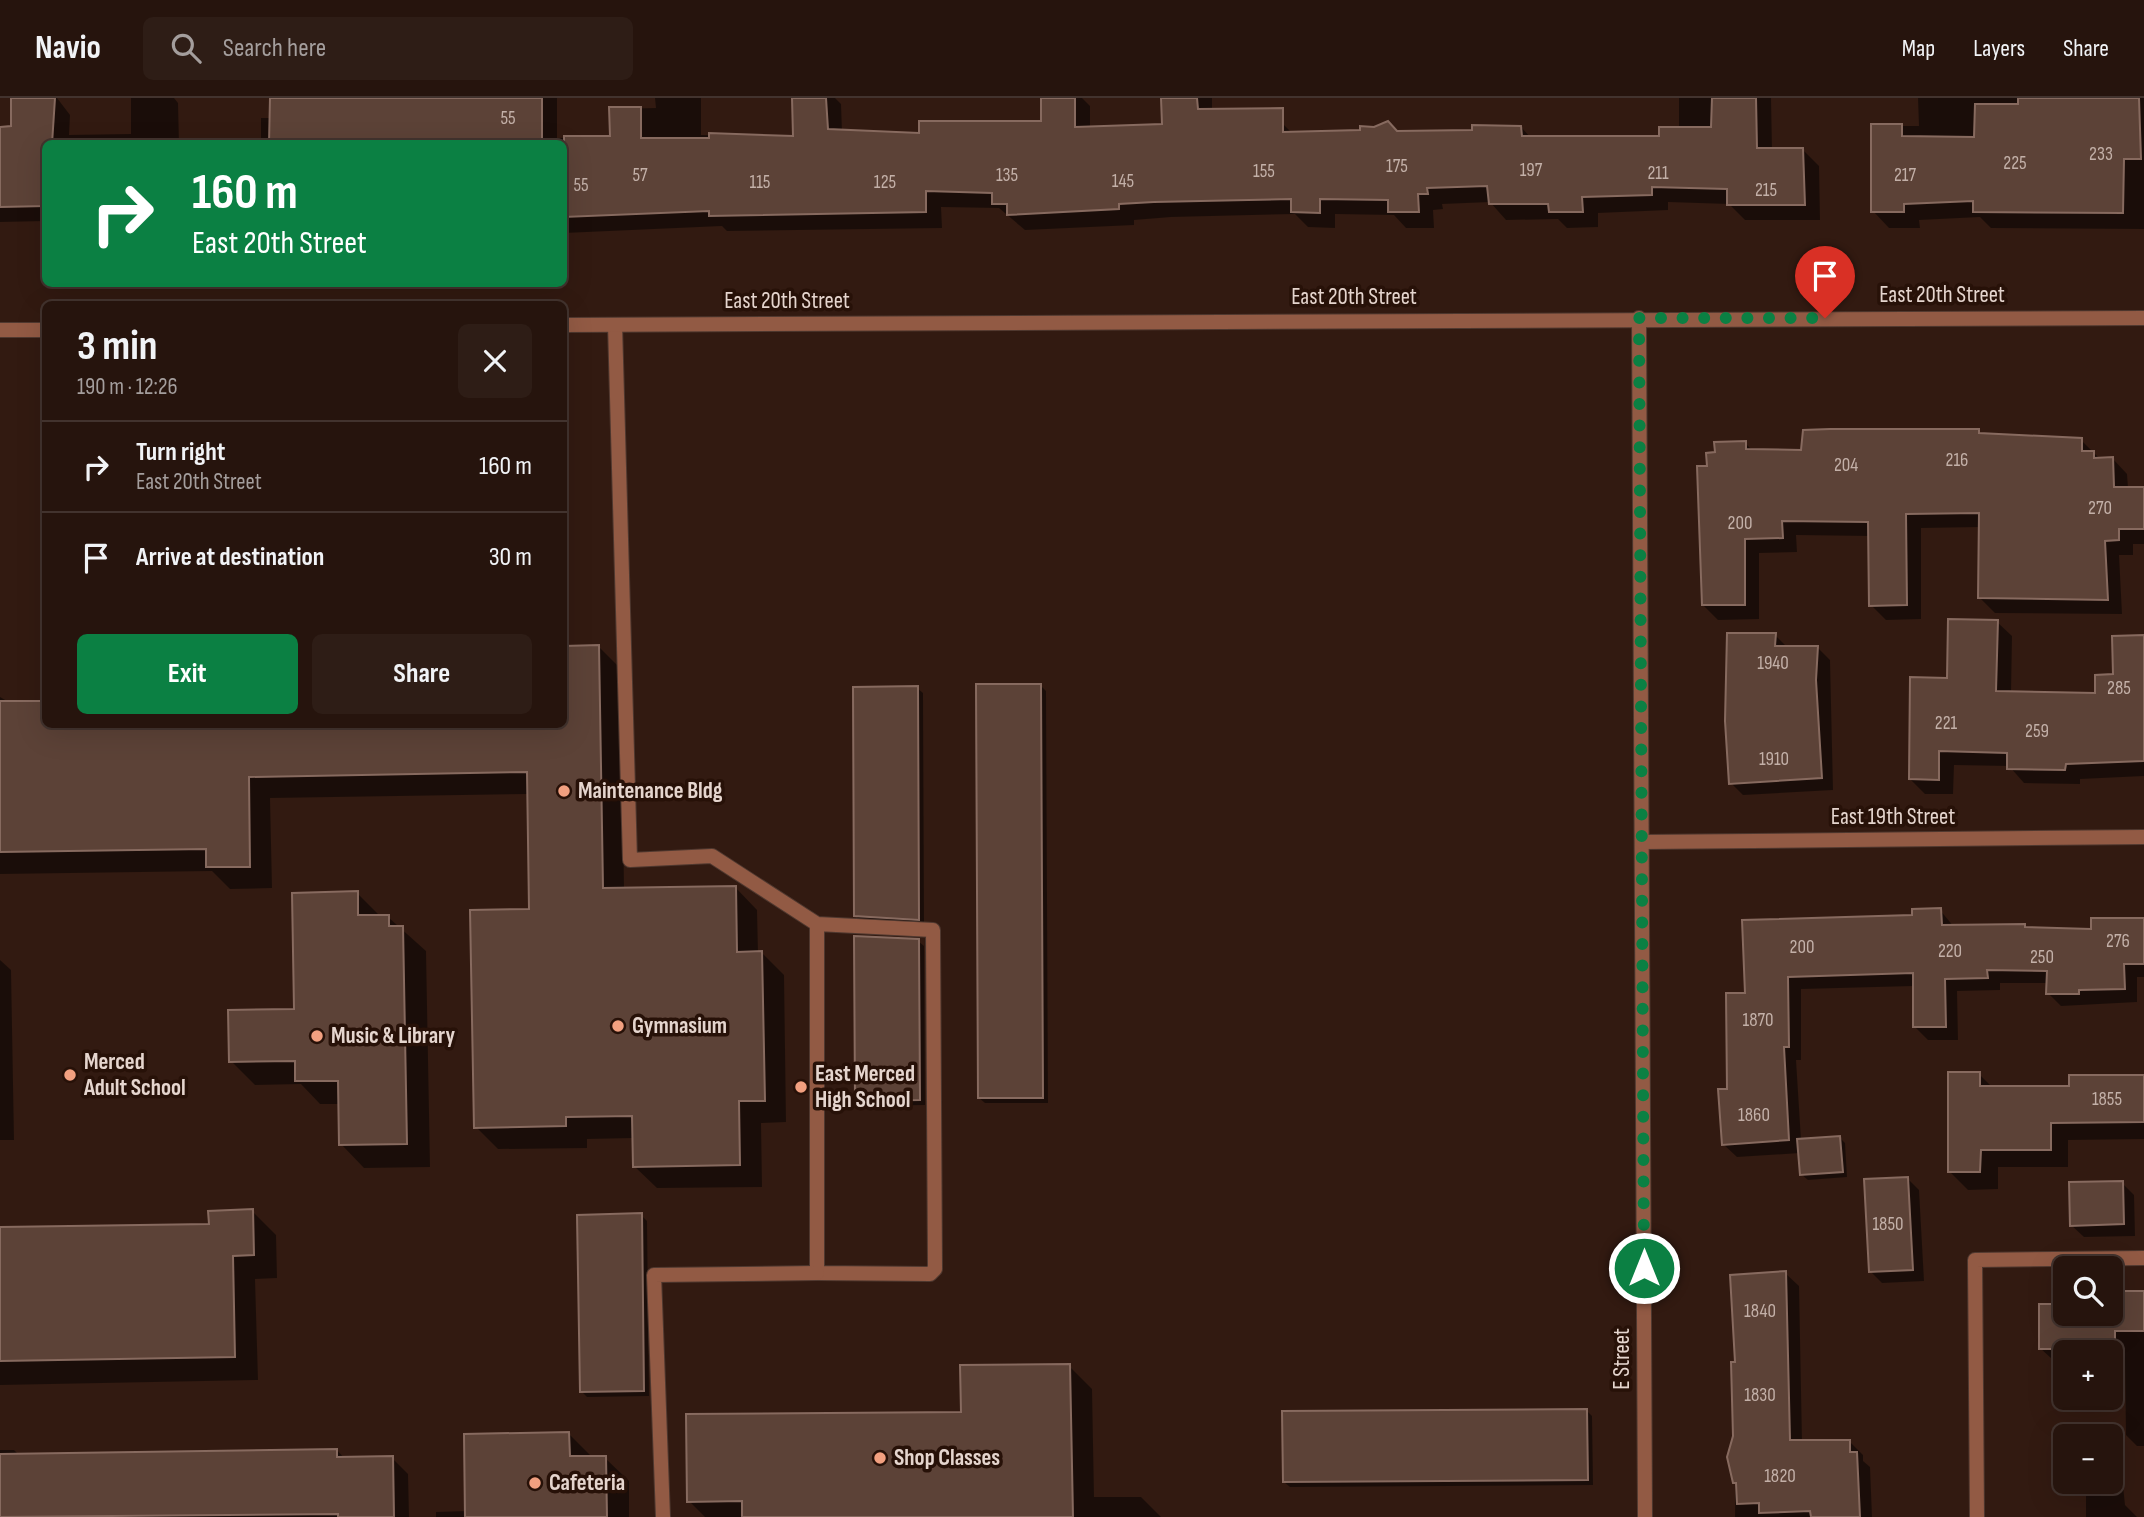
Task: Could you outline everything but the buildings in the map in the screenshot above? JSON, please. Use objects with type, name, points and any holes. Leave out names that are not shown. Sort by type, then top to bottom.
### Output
[{"type":"street","name":"East 20th Street","points":[[567,325],[1639,318],[2144,318]]},
{"type":"street","name":"E Street","points":[[1639,318],[1645,1517]]},
{"type":"street","points":[[615,324],[631,860],[712,856],[817,924],[933,930],[935,1269],[930,1274],[654,1275],[663,1517]]},
{"type":"street","points":[[0,330],[42,330]]},
{"type":"street","name":"East 19th Street","points":[[1642,842],[2144,837]]},
{"type":"street","points":[[817,924],[817,1273]]},
{"type":"street","points":[[1977,1517],[1975,1260],[2144,1258]]},
{"type":"place","name":"Maintenance Bldg","points":[[564,791]]},
{"type":"place","name":"Gymnasium","points":[[618,1026]]},
{"type":"place","name":"Music & Library","points":[[317,1036]]},
{"type":"place","name":"Merced Adult School","points":[[70,1075]]},
{"type":"place","name":"East Merced High School","points":[[801,1087]]},
{"type":"place","name":"Shop Classes","points":[[880,1458]]},
{"type":"place","name":"Cafeteria","points":[[535,1483]]},
{"type":"route","points":[[1644,1268],[1639,318],[1825,318]]}]
